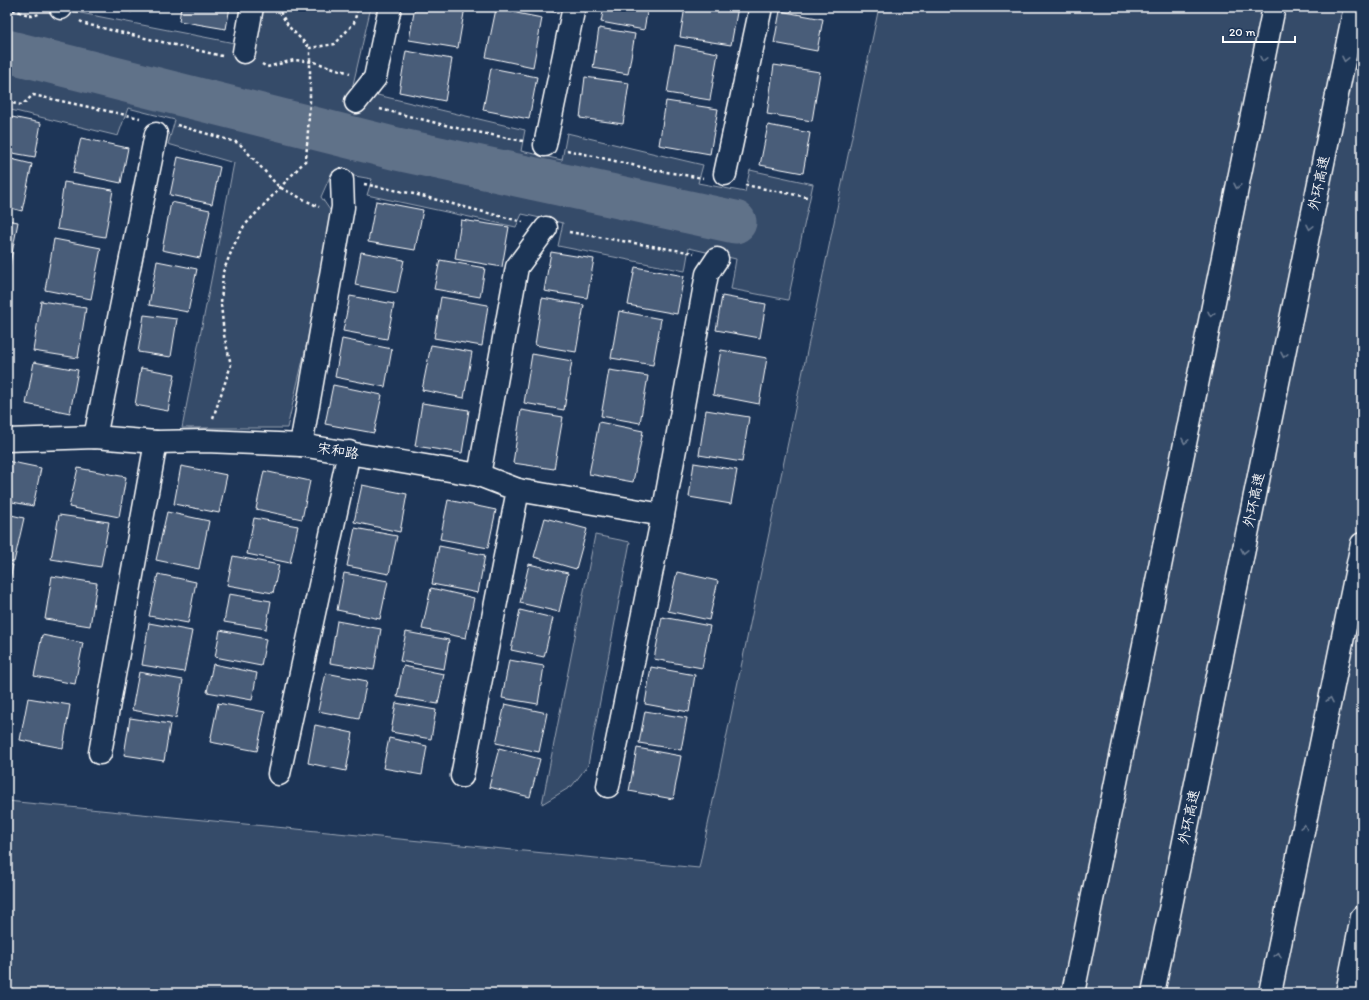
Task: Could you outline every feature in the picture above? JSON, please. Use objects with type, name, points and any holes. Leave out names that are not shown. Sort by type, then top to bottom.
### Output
[{"type":"main road","points":[[244,52],[252,7]]},
{"type":"main road","points":[[356,102],[375,78],[390,7]]},
{"type":"main road","points":[[545,145],[574,7]]},
{"type":"main road","points":[[725,174],[761,7]]},
{"type":"main road","points":[[1073,993],[1274,7]]},
{"type":"main road","name":"外环高速","points":[[1153,993],[1355,7]]},
{"type":"main road","points":[[95,437],[156,134]]},
{"type":"main road","points":[[301,445],[343,207],[342,180]]},
{"type":"main road","points":[[479,475],[517,268],[546,228]]},
{"type":"main road","points":[[608,786],[663,515],[707,274],[717,259]]},
{"type":"main road","name":"宋和路","points":[[7,440],[95,437],[156,442],[205,441],[301,445],[479,475],[518,490],[663,515]]},
{"type":"main road","points":[[100,753],[156,442]]},
{"type":"main road","points":[[279,774],[349,452]]},
{"type":"main road","points":[[462,776],[518,490]]},
{"type":"main road","points":[[1270,993],[1362,544]]},
{"type":"main road","points":[[1347,993],[1362,917]]},
{"type":"path","points":[[205,441],[231,365],[224,335],[221,304],[223,272],[234,245],[244,226],[306,160],[310,101],[310,48],[289,27],[277,7]]},
{"type":"path","points":[[310,48],[335,44],[354,24],[358,7]]},
{"type":"path","points":[[7,8],[32,16],[61,8],[85,24],[228,58],[244,52],[267,67],[294,60],[314,62],[375,78]]},
{"type":"path","points":[[356,102],[426,121],[545,145],[654,170],[708,178],[725,174],[746,186],[807,197]]},
{"type":"shaded area","points":[[7,7],[50,7],[255,47],[262,7],[371,7],[352,89],[525,130],[521,151],[562,160],[567,133],[703,165],[698,183],[745,192],[750,170],[813,184],[788,300],[731,289],[736,259],[689,248],[685,271],[558,246],[563,223],[522,214],[516,227],[367,195],[372,179],[332,172],[321,197],[336,219],[287,428],[182,428],[234,163],[168,144],[175,120],[128,108],[118,136],[7,109]]},
{"type":"shaded area","points":[[879,7],[1362,7],[1362,993],[7,993],[7,801],[699,868]]},
{"type":"shaded area","points":[[595,535],[630,542],[588,765],[572,786],[542,804]]},
{"type":"building","points":[[103,7],[133,7],[132,12]]},
{"type":"building","points":[[181,7],[230,7],[226,29],[179,21]]},
{"type":"building","points":[[415,7],[465,7],[458,48],[409,40]]},
{"type":"building","points":[[523,7],[556,7],[555,12]]},
{"type":"building","points":[[604,7],[648,7],[644,30],[601,22]]},
{"type":"building","points":[[685,7],[738,7],[731,45],[680,37]]},
{"type":"building","points":[[496,9],[542,18],[533,67],[486,57]]},
{"type":"building","points":[[780,11],[823,19],[817,51],[774,43]]},
{"type":"building","points":[[599,28],[635,34],[628,74],[593,68]]},
{"type":"building","points":[[675,45],[718,53],[710,100],[667,93]]},
{"type":"building","points":[[406,51],[452,59],[445,101],[399,92]]},
{"type":"building","points":[[774,65],[820,72],[812,121],[767,114]]},
{"type":"building","points":[[491,68],[537,77],[529,119],[483,110]]},
{"type":"building","points":[[585,77],[629,83],[623,124],[580,118]]},
{"type":"building","points":[[666,101],[718,109],[710,154],[659,145]]},
{"type":"building","points":[[7,116],[41,123],[35,157],[7,152]]},
{"type":"building","points":[[768,125],[810,133],[803,173],[760,165]]},
{"type":"building","points":[[81,138],[128,148],[121,183],[73,173]]},
{"type":"building","points":[[178,157],[220,167],[212,204],[170,195]]},
{"type":"building","points":[[7,158],[32,164],[22,211],[7,207]]},
{"type":"building","points":[[64,182],[113,190],[105,237],[57,229]]},
{"type":"building","points":[[376,201],[423,210],[415,250],[368,242]]},
{"type":"building","points":[[171,202],[210,210],[200,258],[162,250]]},
{"type":"building","points":[[7,220],[18,222],[9,269],[7,268]]},
{"type":"building","points":[[461,220],[509,227],[502,267],[455,259]]},
{"type":"building","points":[[54,239],[101,248],[91,299],[45,290]]},
{"type":"building","points":[[361,252],[404,260],[397,293],[355,285]]},
{"type":"building","points":[[551,252],[594,259],[587,298],[544,291]]},
{"type":"building","points":[[440,260],[485,268],[480,297],[434,289]]},
{"type":"building","points":[[157,261],[197,269],[188,312],[149,305]]},
{"type":"building","points":[[635,267],[684,276],[677,314],[628,305]]},
{"type":"building","points":[[350,296],[394,304],[387,339],[343,331]]},
{"type":"building","points":[[722,296],[766,304],[760,338],[716,330]]},
{"type":"building","points":[[441,297],[488,305],[482,346],[434,338]]},
{"type":"building","points":[[542,298],[584,305],[576,352],[535,345]]},
{"type":"building","points":[[41,301],[86,308],[78,358],[33,351]]},
{"type":"building","points":[[619,311],[661,319],[653,365],[611,358]]},
{"type":"building","points":[[144,315],[177,319],[171,357],[138,352]]},
{"type":"building","points":[[342,339],[392,349],[385,387],[335,377]]},
{"type":"building","points":[[431,345],[472,352],[464,398],[422,390]]},
{"type":"building","points":[[721,350],[767,358],[759,404],[713,395]]},
{"type":"building","points":[[532,354],[572,361],[564,410],[524,403]]},
{"type":"building","points":[[34,362],[78,370],[70,413],[26,404]]},
{"type":"building","points":[[141,368],[175,374],[168,411],[135,405]]},
{"type":"building","points":[[609,370],[648,376],[640,423],[601,416]]},
{"type":"building","points":[[333,385],[382,395],[374,433],[325,424]]},
{"type":"building","points":[[422,403],[469,410],[462,453],[415,446]]},
{"type":"building","points":[[521,410],[563,417],[554,469],[513,463]]},
{"type":"building","points":[[706,410],[749,417],[742,462],[699,455]]},
{"type":"building","points":[[599,422],[643,431],[633,482],[589,474]]},
{"type":"building","points":[[7,461],[41,468],[33,506],[7,501]]},
{"type":"building","points":[[694,463],[737,470],[731,504],[689,497]]},
{"type":"building","points":[[181,466],[227,475],[219,513],[174,504]]},
{"type":"building","points":[[78,468],[126,477],[119,517],[69,507]]},
{"type":"building","points":[[264,471],[310,481],[302,519],[256,509]]},
{"type":"building","points":[[362,485],[407,494],[400,532],[354,522]]},
{"type":"building","points":[[448,500],[496,510],[488,548],[440,539]]},
{"type":"building","points":[[167,512],[209,521],[199,569],[156,560]]},
{"type":"building","points":[[7,514],[24,518],[14,562],[7,561]]},
{"type":"building","points":[[59,515],[109,522],[101,567],[51,559]]},
{"type":"building","points":[[254,518],[298,526],[290,563],[247,554]]},
{"type":"building","points":[[545,518],[587,529],[576,569],[534,557]]},
{"type":"building","points":[[355,528],[397,536],[389,574],[347,566]]},
{"type":"building","points":[[439,546],[485,555],[478,593],[432,584]]},
{"type":"building","points":[[233,556],[279,565],[273,593],[227,585]]},
{"type":"building","points":[[7,564],[13,565],[7,594]]},
{"type":"building","points":[[529,564],[568,573],[559,612],[520,603]]},
{"type":"building","points":[[677,572],[718,581],[709,620],[668,611]]},
{"type":"building","points":[[344,573],[388,581],[380,619],[337,610]]},
{"type":"building","points":[[158,574],[196,582],[188,623],[149,616]]},
{"type":"building","points":[[52,576],[97,583],[90,626],[45,619]]},
{"type":"building","points":[[431,588],[474,598],[466,638],[422,629]]},
{"type":"building","points":[[229,594],[271,601],[266,629],[224,622]]},
{"type":"building","points":[[520,610],[553,618],[544,657],[511,650]]},
{"type":"building","points":[[662,617],[710,626],[702,668],[654,659]]},
{"type":"building","points":[[337,621],[381,629],[374,670],[330,663]]},
{"type":"building","points":[[149,623],[192,631],[184,672],[142,665]]},
{"type":"building","points":[[220,630],[266,639],[261,666],[215,657]]},
{"type":"building","points":[[406,632],[449,640],[444,669],[400,661]]},
{"type":"building","points":[[42,635],[83,643],[75,684],[34,676]]},
{"type":"building","points":[[509,660],[544,666],[538,704],[502,698]]},
{"type":"building","points":[[213,664],[257,673],[252,700],[207,692]]},
{"type":"building","points":[[403,666],[444,674],[438,704],[397,697]]},
{"type":"building","points":[[651,667],[695,675],[689,712],[645,704]]},
{"type":"building","points":[[139,672],[183,680],[176,718],[132,710]]},
{"type":"building","points":[[326,673],[367,681],[359,719],[318,711]]},
{"type":"building","points":[[28,698],[70,705],[63,748],[20,740]]},
{"type":"building","points":[[218,703],[265,712],[257,751],[210,742]]},
{"type":"building","points":[[396,703],[436,710],[431,739],[391,732]]},
{"type":"building","points":[[505,704],[547,713],[539,752],[496,743]]},
{"type":"building","points":[[645,711],[687,718],[681,750],[639,743]]},
{"type":"building","points":[[130,718],[170,724],[164,761],[124,755]]},
{"type":"building","points":[[315,725],[353,733],[346,771],[308,763]]},
{"type":"building","points":[[389,738],[427,746],[422,775],[383,768]]},
{"type":"building","points":[[499,748],[540,759],[530,797],[489,787]]},
{"type":"building","points":[[637,748],[681,756],[673,799],[629,791]]},
{"type":"waterway","points":[[7,51],[397,149],[735,222]]}]
